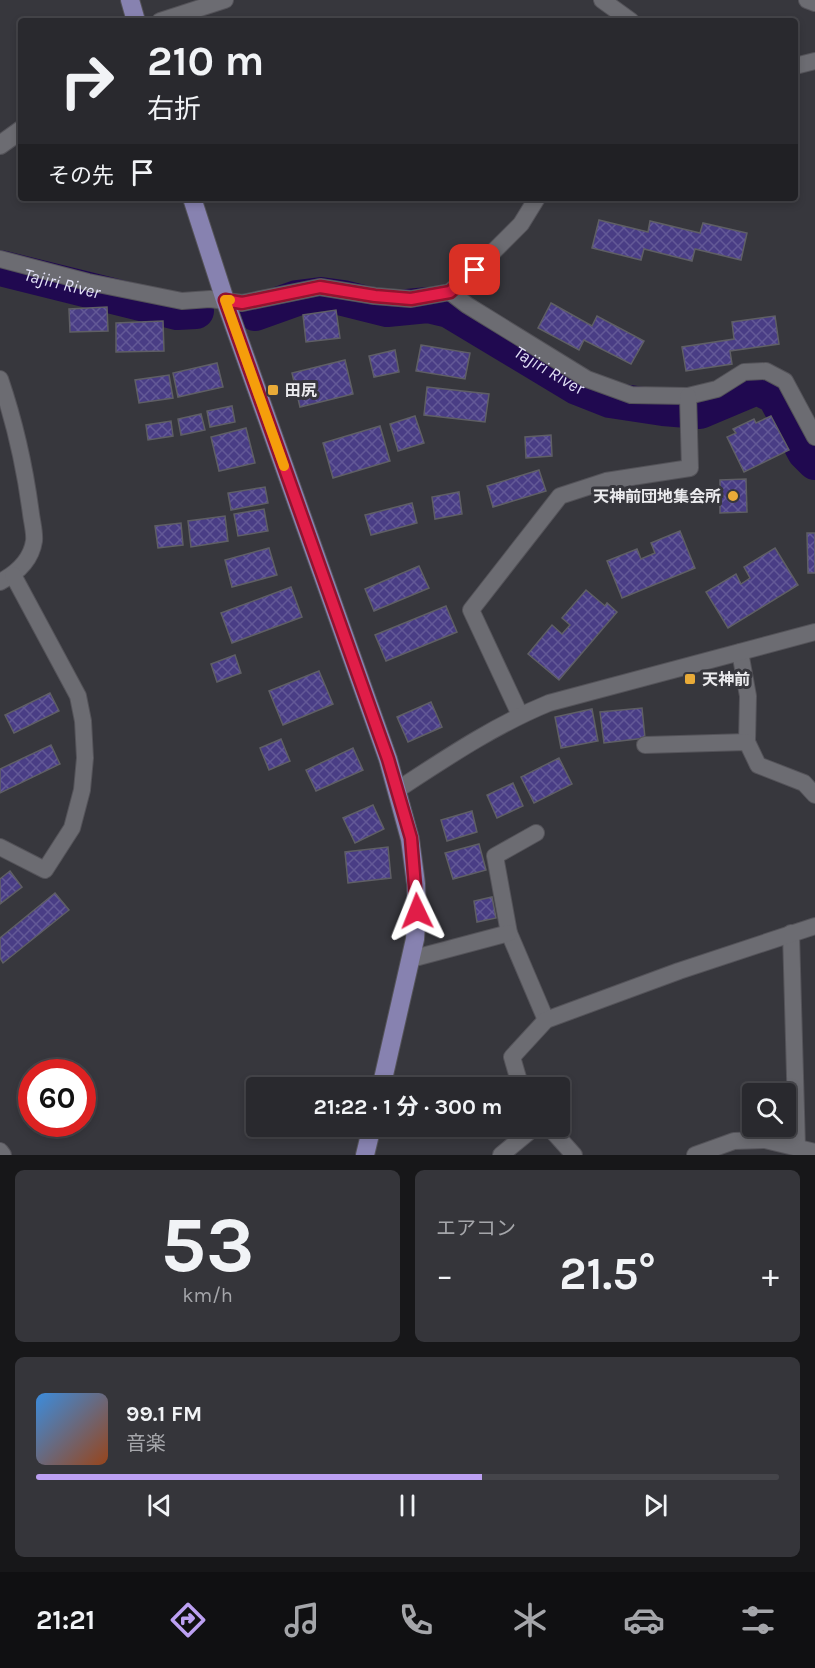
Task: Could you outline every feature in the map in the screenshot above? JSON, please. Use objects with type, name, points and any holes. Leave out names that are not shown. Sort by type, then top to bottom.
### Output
[{"type":"main road","points":[[130,0],[135,18]]},
{"type":"main road","points":[[193,201],[225,300],[398,790],[411,838],[417,911],[411,959],[384,1077]]},
{"type":"main road","points":[[365,1155],[369,1137]]},
{"type":"street","points":[[169,18],[225,0]]},
{"type":"street","points":[[602,0],[627,18]]},
{"type":"street","points":[[807,0],[815,3]]},
{"type":"street","points":[[798,65],[815,61]]},
{"type":"street","points":[[0,145],[18,132]]},
{"type":"street","points":[[0,259],[88,282],[182,301],[225,300],[242,303],[320,287],[411,299],[450,292],[521,224],[535,201]]},
{"type":"street","points":[[450,292],[467,305],[587,379],[631,395],[688,406],[744,372],[766,371],[785,381],[815,437]]},
{"type":"street","points":[[0,379],[10,408],[28,489],[34,540],[28,559],[7,578],[78,696],[83,721],[85,758],[82,790],[72,828],[45,870],[0,847]]},
{"type":"street","points":[[520,715],[471,610],[560,496],[606,481],[690,468],[688,406]]},
{"type":"street","points":[[398,790],[520,715],[549,703],[815,632]]},
{"type":"street","points":[[740,652],[748,696],[747,742],[758,765],[804,783],[815,795]]},
{"type":"street","points":[[645,745],[747,742]]},
{"type":"street","points":[[536,833],[495,856],[509,933],[546,1020]]},
{"type":"street","points":[[518,1077],[512,1057],[546,1020],[679,971],[815,926]]},
{"type":"street","points":[[411,959],[509,933]]},
{"type":"street","points":[[791,933],[796,1147]]},
{"type":"street","points":[[501,1155],[523,1137]]},
{"type":"street","points":[[558,1137],[574,1155]]},
{"type":"street","points":[[695,1155],[734,1141],[765,1140],[815,1152]]},
{"type":"street","points":[[0,1151],[3,1155]]},
{"type":"building","points":[[599,220],[648,232],[650,221],[700,233],[703,223],[747,233],[741,260],[695,249],[692,261],[644,249],[641,260],[592,248]]},
{"type":"building","points":[[551,303],[592,326],[597,316],[644,341],[631,364],[584,340],[579,350],[538,328]]},
{"type":"building","points":[[107,307],[108,331],[70,332],[69,309]]},
{"type":"building","points":[[336,310],[340,338],[306,342],[303,315]]},
{"type":"building","points":[[775,316],[779,344],[730,351],[732,364],[686,371],[682,347],[734,339],[732,322]]},
{"type":"building","points":[[163,321],[164,351],[116,352],[116,323]]},
{"type":"building","points":[[421,345],[470,353],[465,379],[416,371]]},
{"type":"building","points":[[395,350],[399,372],[374,377],[369,356]]},
{"type":"building","points":[[345,360],[353,394],[300,407],[292,373]]},
{"type":"building","points":[[217,363],[223,387],[178,397],[173,373]]},
{"type":"building","points":[[169,375],[173,398],[139,403],[135,380]]},
{"type":"building","points":[[427,387],[489,394],[485,422],[424,415]]},
{"type":"building","points":[[232,406],[235,422],[210,427],[207,411]]},
{"type":"building","points":[[201,414],[205,430],[181,435],[178,419]]},
{"type":"building","points":[[415,416],[424,443],[398,451],[390,424]]},
{"type":"building","points":[[771,416],[789,450],[744,472],[727,437],[736,433],[733,429],[754,419],[756,423]]},
{"type":"building","points":[[171,421],[173,436],[148,440],[146,425]]},
{"type":"building","points":[[380,426],[390,461],[333,478],[323,443]]},
{"type":"building","points":[[246,428],[255,463],[219,471],[211,437]]},
{"type":"building","points":[[551,435],[552,456],[526,458],[525,437]]},
{"type":"building","points":[[539,470],[546,491],[493,507],[487,486]]},
{"type":"building","name":"天神前団地集会所","points":[[746,479],[747,512],[720,513],[720,480]]},
{"type":"building","points":[[265,487],[268,503],[231,510],[228,493]]},
{"type":"building","points":[[459,492],[462,514],[435,519],[432,497]]},
{"type":"building","points":[[412,503],[417,523],[371,535],[365,515]]},
{"type":"building","points":[[264,509],[268,531],[238,536],[234,514]]},
{"type":"building","points":[[225,516],[228,541],[191,547],[188,521]]},
{"type":"building","points":[[181,523],[183,545],[158,548],[155,526]]},
{"type":"building","points":[[680,531],[695,568],[622,598],[607,561],[637,549],[641,559],[655,553],[651,543]]},
{"type":"building","points":[[807,533],[815,533],[815,573],[808,573]]},
{"type":"building","points":[[269,548],[277,575],[232,587],[225,560]]},
{"type":"building","points":[[775,548],[798,585],[728,628],[706,592],[736,574],[741,584],[750,578],[744,567]]},
{"type":"building","points":[[419,566],[429,588],[374,611],[365,589]]},
{"type":"building","points":[[291,587],[302,617],[232,643],[221,613]]},
{"type":"building","points":[[586,590],[605,606],[607,603],[617,612],[559,680],[528,654],[552,625],[562,634],[570,625],[562,618]]},
{"type":"building","points":[[446,606],[457,632],[386,661],[375,635]]},
{"type":"building","points":[[235,655],[241,673],[217,682],[211,664]]},
{"type":"building","points":[[319,671],[333,704],[283,725],[269,691]]},
{"type":"building","points":[[50,693],[59,711],[14,733],[5,715]]},
{"type":"building","points":[[431,702],[442,727],[408,742],[397,717]]},
{"type":"building","points":[[642,708],[645,738],[604,743],[600,712]]},
{"type":"building","points":[[592,709],[598,741],[561,748],[555,717]]},
{"type":"building","points":[[281,739],[290,761],[269,770],[260,748]]},
{"type":"building","points":[[51,745],[60,764],[0,793],[0,769]]},
{"type":"building","points":[[353,748],[363,770],[316,791],[306,770]]},
{"type":"building","points":[[559,758],[572,784],[534,803],[521,777]]},
{"type":"building","points":[[513,783],[523,806],[497,818],[487,795]]},
{"type":"building","points":[[373,805],[384,829],[355,843],[343,818]]},
{"type":"building","points":[[472,811],[477,832],[447,841],[441,820]]},
{"type":"building","points":[[479,844],[486,870],[453,879],[445,853]]},
{"type":"building","points":[[388,847],[391,878],[348,883],[345,852]]},
{"type":"building","points":[[10,871],[22,887],[0,904],[0,879]]},
{"type":"building","points":[[55,893],[69,910],[3,963],[0,958],[0,938]]},
{"type":"building","points":[[492,897],[496,918],[477,922],[474,901]]},
{"type":"waterway","name":"Tajiri River","points":[[0,268],[177,312],[196,311]]},
{"type":"waterway","name":"Tajiri River","points":[[255,313],[297,298],[321,295],[387,309],[428,305],[449,310],[577,387],[610,400],[663,408],[700,411],[757,387],[775,396],[805,452],[815,462]]},
{"type":"slow traffic","points":[[230,300],[225,300],[284,466]]},
{"type":"place","name":"田尻","points":[[273,390]]},
{"type":"place","name":"天神前団地集会所","points":[[733,496]]},
{"type":"place","name":"天神前","points":[[690,679]]},
{"type":"route","points":[[417,911],[411,838],[388,759],[225,300],[242,303],[320,287],[411,299],[450,292],[475,270]]}]
